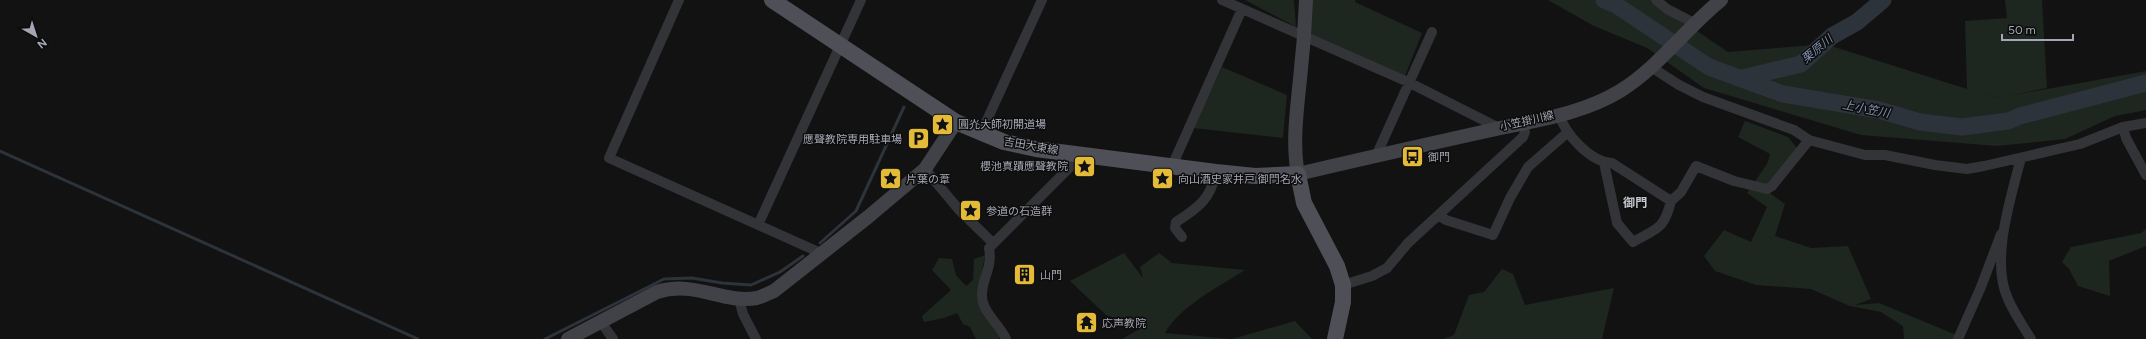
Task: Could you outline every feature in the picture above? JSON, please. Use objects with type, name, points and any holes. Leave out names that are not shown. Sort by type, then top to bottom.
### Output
[{"type":"main road","name":"吉田大東線","points":[[772,0],[956,122],[981,133],[1014,144],[1077,154],[1216,172],[1255,176],[1298,174]]},
{"type":"main road","points":[[1298,174],[1304,203],[1337,266],[1343,284],[1343,302],[1336,339]]},
{"type":"street","points":[[679,0],[609,158],[823,254]]},
{"type":"street","points":[[758,225],[861,0]]},
{"type":"street","points":[[981,133],[1042,0]]},
{"type":"street","points":[[1222,0],[1408,82],[1499,128]]},
{"type":"street","points":[[1298,174],[1295,158],[1297,110],[1305,36],[1306,0]]},
{"type":"street","points":[[1656,0],[1667,10],[1691,26]]},
{"type":"street","name":"小笠掛川線","points":[[1298,174],[1559,114],[1604,100],[1621,90],[1654,64],[1691,26],[1722,0]]},
{"type":"street","points":[[1172,166],[1242,9]]},
{"type":"street","points":[[1376,156],[1408,82],[1432,32]]},
{"type":"street","points":[[1654,64],[1679,85],[1703,97],[1794,130],[1809,140],[1865,156],[1885,155],[1935,165],[1967,168],[2021,158],[2080,144],[2123,127],[2146,123]]},
{"type":"street","points":[[1559,114],[1568,132],[1584,149],[1604,163],[1612,163],[1671,201]]},
{"type":"street","points":[[568,339],[651,295],[670,288],[686,287],[739,299],[757,298],[774,291],[823,254],[925,169],[956,122]]},
{"type":"street","points":[[1343,284],[1372,276],[1388,268],[1408,243],[1440,216],[1522,137],[1525,132],[1523,122]]},
{"type":"street","points":[[2123,127],[2126,138],[2146,175]]},
{"type":"street","points":[[1440,216],[1446,220],[1493,235],[1510,198],[1528,167],[1568,132]]},
{"type":"street","points":[[1604,163],[1617,223],[1633,242],[1660,226],[1666,220],[1671,201],[1681,192],[1696,166],[1734,181],[1767,189],[1772,186],[1809,140]]},
{"type":"street","points":[[1006,339],[983,304],[982,295],[991,257],[989,248],[1073,164],[1077,154]]},
{"type":"street","points":[[1958,339],[1981,286],[2005,222],[2021,158]]},
{"type":"street","points":[[925,169],[960,210],[993,243]]},
{"type":"street","points":[[1182,237],[1174,228],[1176,222],[1199,208],[1212,189],[1216,172]]},
{"type":"street","points":[[2005,222],[2001,276],[2007,298],[2031,339]]},
{"type":"street","points":[[739,299],[744,314],[756,339]]},
{"type":"street","points":[[601,322],[613,339]]},
{"type":"shaded area","points":[[1245,0],[1294,0],[1296,27]]},
{"type":"shaded area","points":[[1311,0],[1355,0],[1355,2],[1422,33],[1405,76],[1310,35]]},
{"type":"shaded area","points":[[1548,0],[1651,0],[1728,52],[1825,44],[1967,89],[1965,21],[2007,18],[2005,0],[2042,0],[2047,88],[2006,96],[2146,71],[2146,110],[2115,116],[2065,139],[1997,146],[1861,135],[1704,88],[1647,48],[1592,25]]},
{"type":"shaded area","points":[[1222,67],[1287,95],[1283,138],[1193,128]]},
{"type":"shaded area","points":[[1745,121],[1788,137],[1797,148],[1770,186],[1771,194],[1785,204],[1775,236],[1811,248],[1848,246],[1871,299],[1855,305],[1879,303],[1959,336],[1958,339],[1904,339],[1903,326],[1881,312],[1850,306],[1811,289],[1756,285],[1715,271],[1704,256],[1724,230],[1751,242],[1767,207],[1747,193],[1767,164],[1770,154],[1738,137]]},
{"type":"shaded area","points":[[2146,229],[2146,246],[2109,261],[2110,296],[2078,286],[2069,269],[2062,262],[2071,247],[2141,233]]},
{"type":"shaded area","points":[[1124,253],[1143,278],[1140,267],[1159,253],[1172,263],[1245,270],[1212,290],[1190,306],[1171,323],[1165,333],[1230,339],[1122,339],[1143,327],[1106,315],[1070,281]]},
{"type":"shaded area","points":[[985,255],[977,297],[983,315],[999,336],[999,339],[976,339],[970,327],[963,324],[957,313],[944,318],[924,322],[922,316],[951,290],[932,270],[939,258],[952,259],[956,275],[966,286],[973,280],[974,259]]},
{"type":"shaded area","points":[[1502,269],[1513,274],[1525,305],[1614,288],[1602,339],[1443,339],[1454,335],[1469,295],[1484,292]]},
{"type":"shaded area","points":[[1295,321],[1312,339],[1232,339]]},
{"type":"waterway","name":"上小笠川","points":[[1604,0],[1616,5],[1709,67],[1783,94],[1879,110],[1920,122],[1962,127],[2008,121],[2020,116],[2146,83]]},
{"type":"waterway","name":"栗原川","points":[[1742,78],[1801,64],[1832,36],[1857,22],[1883,0]]},
{"type":"waterway","points":[[820,243],[856,211],[904,107]]},
{"type":"waterway","points":[[0,151],[418,339]]},
{"type":"waterway","points":[[545,339],[664,279],[692,278],[722,283],[751,285],[780,272],[803,256]]},
{"type":"place","name":"圓灮大師初開道場","points":[[942,124]]},
{"type":"place","name":"應聲教院専用駐車場","points":[[918,139]]},
{"type":"place","name":"御門","points":[[1412,157]]},
{"type":"place","name":"櫻池真蹟應聲教院","points":[[1084,166]]},
{"type":"place","name":"片葉の葦","points":[[891,179]]},
{"type":"place","name":"向山酒史家井戸 御門名水","points":[[1163,179]]},
{"type":"place","name":"参道の石造群","points":[[970,211]]},
{"type":"place","name":"山門","points":[[1025,275]]},
{"type":"place","name":"応声教院","points":[[1087,323]]},
{"type":"district","name":"御門","points":[[1635,203]]}]
